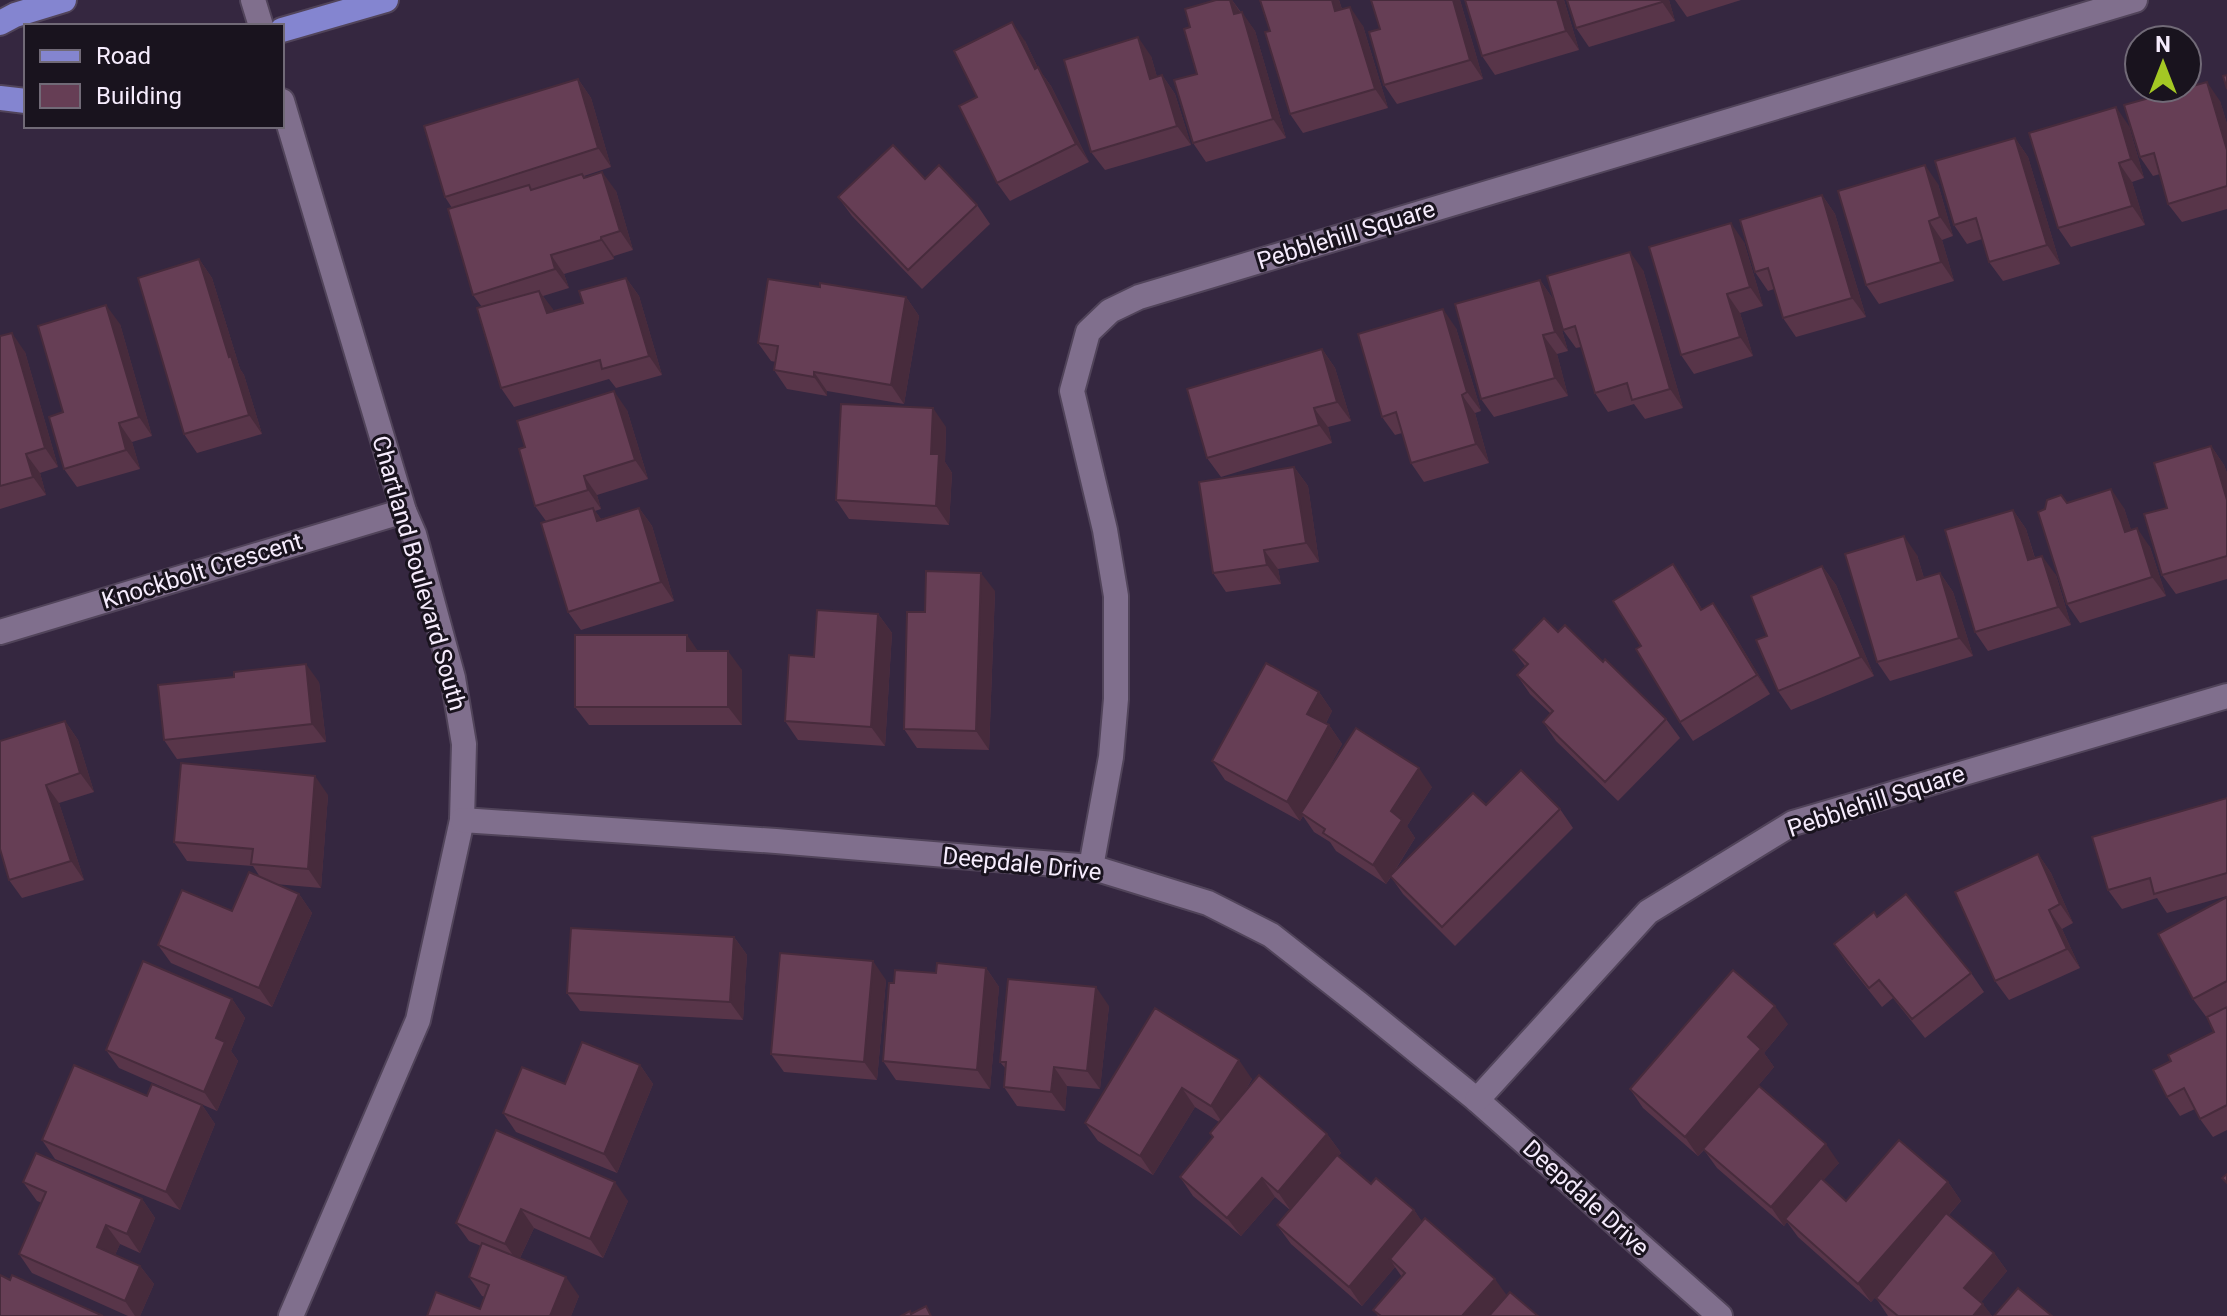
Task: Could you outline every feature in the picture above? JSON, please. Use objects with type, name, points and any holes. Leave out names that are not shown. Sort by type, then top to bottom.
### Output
[{"type":"main road","points":[[0,23],[15,15],[64,0]]},
{"type":"main road","points":[[284,29],[386,0]]},
{"type":"main road","points":[[0,98],[24,101]]},
{"type":"street","points":[[253,0],[260,24]]},
{"type":"street","name":"Pebblehill Square","points":[[1091,867],[1111,757],[1116,699],[1116,596],[1105,530],[1072,391],[1088,332],[1110,311],[1139,297],[2135,0]]},
{"type":"street","name":"Chartland Boulevard South","points":[[284,108],[404,511],[414,534],[453,678],[464,744],[462,820],[418,1020],[291,1316]]},
{"type":"street","name":"Knockbolt Crescent","points":[[0,632],[404,511]]},
{"type":"street","name":"Pebblehill Square","points":[[1477,1100],[1648,912],[1793,823],[2227,696]]},
{"type":"street","name":"Deepdale Drive","points":[[462,820],[776,841],[1091,867],[1208,903],[1271,935],[1477,1100],[1720,1316]]},
{"type":"building","points":[[1216,0],[1230,0],[1234,14],[1242,12],[1273,119],[1193,143],[1174,80],[1197,74],[1184,29],[1190,27],[1185,9]]},
{"type":"building","points":[[1260,0],[1332,0],[1335,11],[1350,7],[1375,89],[1290,114],[1265,32],[1270,31]]},
{"type":"building","points":[[1371,0],[1453,0],[1470,60],[1384,85],[1369,32],[1380,29]]},
{"type":"building","points":[[1465,0],[1557,0],[1566,31],[1482,56]]},
{"type":"building","points":[[1567,0],[1662,0],[1662,2],[1576,28]]},
{"type":"building","points":[[1012,22],[1076,144],[997,183],[959,106],[977,97],[954,51]]},
{"type":"building","points":[[1138,37],[1150,79],[1162,75],[1177,126],[1091,152],[1064,60]]},
{"type":"building","points":[[578,79],[598,148],[445,197],[424,126]]},
{"type":"building","points":[[2207,82],[2227,150],[2227,186],[2168,204],[2154,153],[2140,157],[2124,105],[2203,104],[2203,83]]},
{"type":"building","points":[[2116,107],[2131,159],[2119,163],[2132,206],[2058,228],[2029,133]]},
{"type":"building","points":[[2015,138],[2047,245],[1989,262],[1976,218],[1954,225],[1935,161]]},
{"type":"building","points":[[893,145],[925,179],[939,165],[977,205],[908,270],[838,197]]},
{"type":"building","points":[[1925,165],[1940,217],[1929,221],[1941,262],[1866,285],[1838,191]]},
{"type":"building","points":[[602,172],[620,231],[551,255],[555,269],[473,295],[448,209],[529,185],[531,190],[582,174],[584,178]]},
{"type":"building","points":[[1822,195],[1852,298],[1783,318],[1768,268],[1755,272],[1740,220]]},
{"type":"building","points":[[1731,223],[1750,287],[1727,294],[1740,337],[1681,355],[1649,247]]},
{"type":"building","points":[[1630,252],[1670,389],[1632,400],[1627,383],[1595,393],[1575,326],[1563,330],[1547,276]]},
{"type":"building","points":[[199,259],[249,415],[184,434],[138,278]]},
{"type":"building","points":[[626,278],[649,356],[602,369],[600,360],[501,388],[477,308],[539,291],[547,313],[583,303],[579,291]]},
{"type":"building","points":[[768,279],[820,287],[820,283],[906,297],[891,385],[814,372],[814,377],[774,370],[778,346],[758,343]]},
{"type":"building","points":[[1540,280],[1555,332],[1543,335],[1555,378],[1481,399],[1455,304]]},
{"type":"building","points":[[106,305],[139,417],[119,423],[126,450],[64,469],[49,417],[63,412],[38,326]]},
{"type":"building","points":[[1443,309],[1467,392],[1462,395],[1476,444],[1411,463],[1396,412],[1382,417],[1358,334]]},
{"type":"building","points":[[12,333],[45,448],[26,454],[33,477],[0,486],[0,336]]},
{"type":"building","points":[[1322,349],[1337,402],[1314,408],[1319,425],[1207,458],[1187,389]]},
{"type":"building","points":[[614,391],[635,460],[584,476],[588,490],[535,506],[519,449],[525,447],[517,421]]},
{"type":"building","points":[[841,404],[933,408],[931,454],[939,454],[936,506],[836,500]]},
{"type":"building","points":[[2211,446],[2227,500],[2227,556],[2162,575],[2144,514],[2167,508],[2154,463]]},
{"type":"building","points":[[1294,467],[1306,543],[1264,550],[1267,565],[1213,573],[1199,482]]},
{"type":"building","points":[[2111,489],[2125,532],[2137,528],[2152,577],[2067,604],[2038,512],[2045,509],[2047,500],[2061,495],[2067,503]]},
{"type":"building","points":[[593,508],[597,521],[639,508],[661,582],[568,612],[541,523]]},
{"type":"building","points":[[2013,510],[2028,560],[2042,556],[2058,607],[1975,632],[1945,530]]},
{"type":"building","points":[[1904,536],[1917,580],[1940,573],[1959,638],[1877,662],[1845,554]]},
{"type":"building","points":[[1673,564],[1701,610],[1713,603],[1757,675],[1680,722],[1636,649],[1641,646],[1613,601]]},
{"type":"building","points":[[1822,566],[1861,657],[1778,691],[1756,640],[1767,636],[1751,596]]},
{"type":"building","points":[[926,571],[981,573],[976,731],[904,729],[907,612],[925,612]]},
{"type":"building","points":[[817,610],[878,614],[871,727],[785,721],[789,655],[814,657]]},
{"type":"building","points":[[1544,618],[1558,632],[1565,625],[1666,719],[1605,782],[1543,722],[1553,711],[1517,675],[1528,664],[1513,650]]},
{"type":"building","points":[[575,635],[687,635],[687,651],[728,651],[728,707],[575,707]]},
{"type":"building","points":[[1266,663],[1319,692],[1307,714],[1329,725],[1287,802],[1212,761]]},
{"type":"building","points":[[306,664],[312,724],[164,740],[158,685],[234,677],[234,672]]},
{"type":"building","points":[[65,721],[80,773],[46,785],[71,861],[9,880],[0,849],[0,741]]},
{"type":"building","points":[[1356,728],[1419,768],[1391,811],[1402,820],[1373,865],[1323,833],[1325,829],[1301,813]]},
{"type":"building","points":[[181,763],[315,776],[308,869],[251,864],[253,849],[174,842]]},
{"type":"building","points":[[1521,770],[1560,809],[1442,927],[1390,876],[1473,793],[1486,805]]},
{"type":"building","points":[[2227,798],[2227,873],[2154,894],[2150,878],[2108,890],[2092,837]]},
{"type":"building","points":[[2038,854],[2060,904],[2049,910],[2067,949],[1995,981],[1955,892]]},
{"type":"building","points":[[249,872],[299,894],[259,988],[158,945],[182,890],[232,911]]},
{"type":"building","points":[[1906,894],[1971,973],[1912,1019],[1879,980],[1869,988],[1834,944],[1874,912],[1877,917]]},
{"type":"building","points":[[2227,897],[2227,981],[2193,999],[2158,934]]},
{"type":"building","points":[[571,928],[734,937],[730,1002],[567,993]]},
{"type":"building","points":[[780,953],[873,961],[864,1062],[771,1054]]},
{"type":"building","points":[[143,961],[232,999],[216,1038],[225,1042],[204,1092],[106,1050]]},
{"type":"building","points":[[937,963],[986,968],[977,1070],[883,1061],[889,983],[894,983],[895,970],[936,973]]},
{"type":"building","points":[[1733,970],[1775,1006],[1748,1037],[1761,1049],[1685,1137],[1630,1089]]},
{"type":"building","points":[[1008,979],[1096,987],[1087,1071],[1054,1067],[1051,1092],[1004,1087],[1006,1062],[1000,1062]]},
{"type":"building","points":[[2227,1007],[2227,1105],[2200,1119],[2184,1088],[2167,1097],[2153,1070],[2171,1061],[2168,1055],[2214,1032],[2207,1017]]},
{"type":"building","points":[[1155,1008],[1239,1060],[1211,1106],[1182,1088],[1140,1156],[1085,1123]]},
{"type":"building","points":[[582,1042],[640,1065],[604,1154],[503,1113],[522,1067],[565,1084]]},
{"type":"building","points":[[74,1065],[147,1096],[152,1084],[202,1105],[166,1192],[42,1140]]},
{"type":"building","points":[[1259,1075],[1327,1134],[1278,1192],[1262,1178],[1227,1218],[1180,1177],[1213,1137],[1210,1133]]},
{"type":"building","points":[[1759,1086],[1826,1144],[1771,1207],[1703,1149]]},
{"type":"building","points":[[496,1130],[615,1182],[590,1239],[521,1209],[505,1244],[456,1223]]},
{"type":"building","points":[[1899,1140],[1948,1182],[1858,1284],[1785,1219],[1821,1178],[1846,1201]]},
{"type":"building","points":[[36,1153],[142,1199],[127,1234],[106,1225],[97,1247],[140,1266],[125,1301],[19,1254],[46,1192],[23,1182]]},
{"type":"building","points":[[1337,1155],[1371,1184],[1376,1178],[1414,1210],[1349,1287],[1277,1225]]},
{"type":"building","points":[[1946,1213],[1994,1253],[1964,1288],[1983,1304],[1973,1316],[1898,1316],[1876,1298]]},
{"type":"building","points":[[1425,1218],[1495,1279],[1462,1316],[1381,1316],[1373,1310],[1405,1273],[1390,1259]]},
{"type":"building","points":[[482,1243],[566,1277],[550,1316],[427,1316],[436,1292],[480,1309],[489,1285],[469,1277]]},
{"type":"building","points":[[0,1275],[10,1280],[12,1275],[103,1316],[0,1316]]},
{"type":"building","points":[[2018,1288],[2052,1316],[1994,1316]]},
{"type":"building","points":[[1510,1292],[1538,1316],[1489,1316]]},
{"type":"building","points":[[926,1306],[931,1316],[901,1316],[910,1311],[911,1314]]}]
